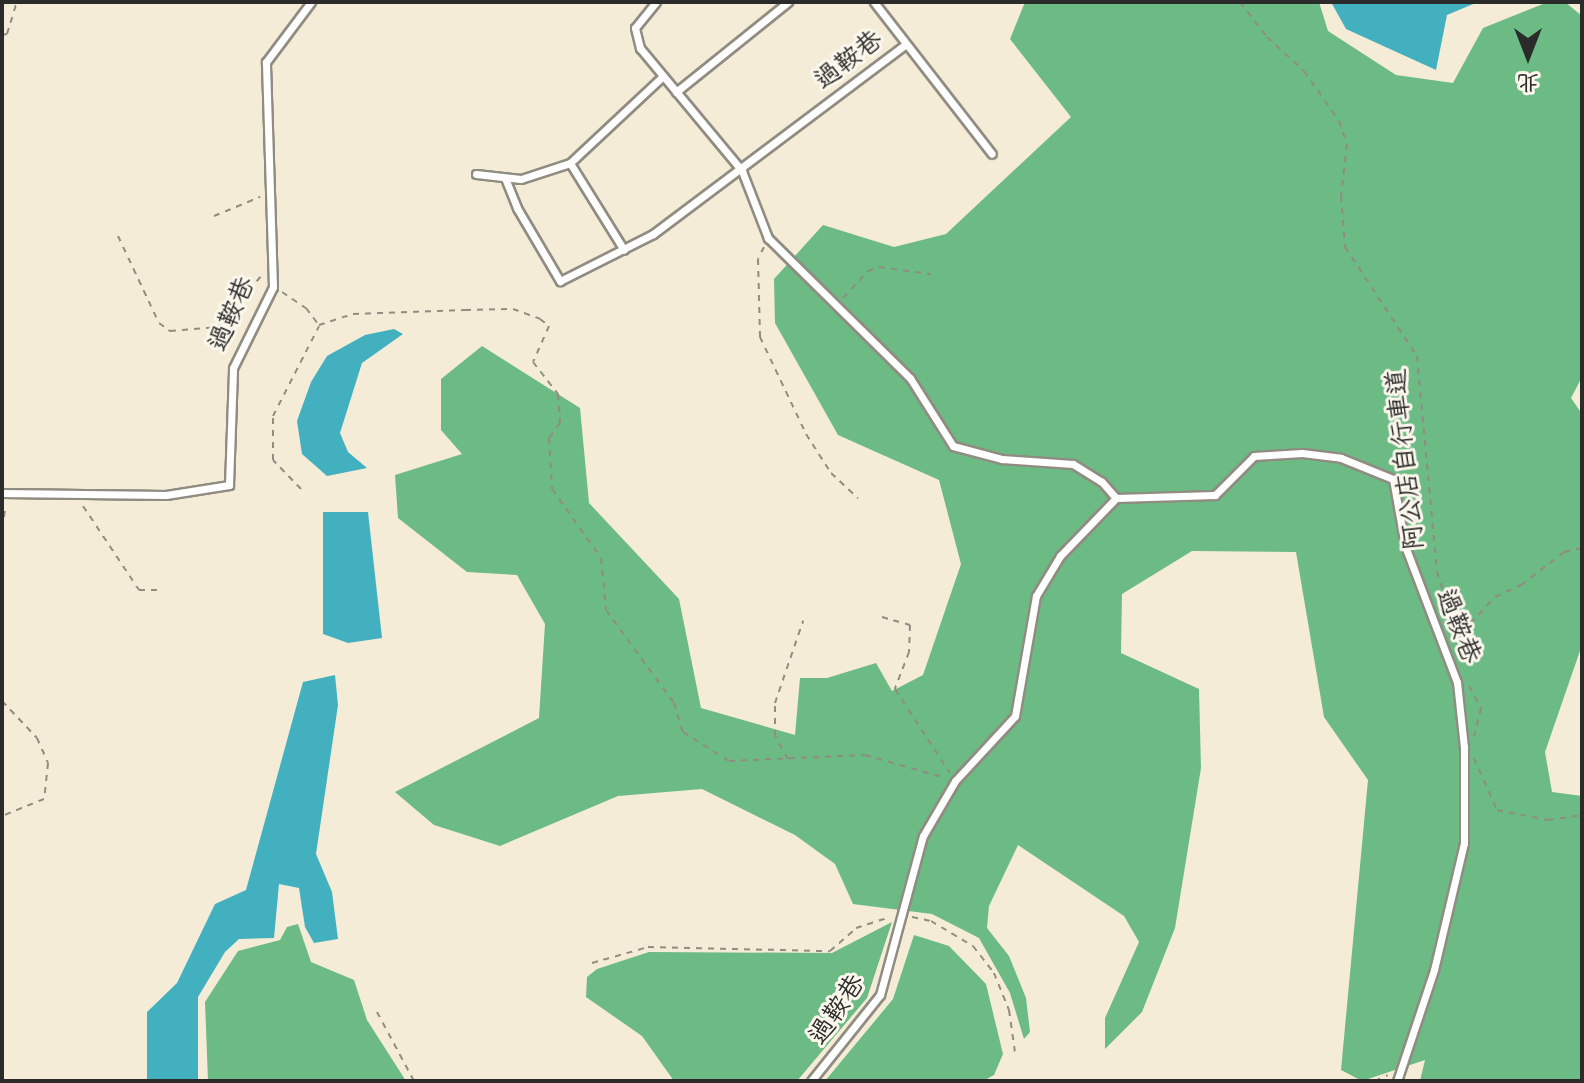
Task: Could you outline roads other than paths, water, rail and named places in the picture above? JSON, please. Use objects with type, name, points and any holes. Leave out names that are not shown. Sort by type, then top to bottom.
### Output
[{"type":"lane","name":"過鞍巷","points":[[5,494],[166,495],[229,485],[233,368],[273,287],[266,62],[311,2]]},
{"type":"lane","points":[[656,2],[634,33],[663,76],[742,171],[768,238],[910,378],[953,446],[1002,459],[1073,464],[1102,482],[1116,498]]},
{"type":"lane","points":[[676,92],[788,2]]},
{"type":"lane","name":"過鞍巷","points":[[874,2],[992,154]]},
{"type":"lane","name":"過鞍巷","points":[[505,178],[517,208],[560,281],[624,250],[742,171],[906,44]]},
{"type":"lane","points":[[476,174],[521,179],[570,163],[663,76]]},
{"type":"lane","points":[[570,163],[624,250]]},
{"type":"lane","name":"過鞍巷","points":[[811,1081],[880,995],[904,916],[923,836],[955,781],[1015,716],[1036,596],[1060,556],[1116,498],[1215,495],[1254,456],[1315,454],[1383,473],[1393,479],[1405,546],[1457,682],[1464,747],[1464,843],[1434,970],[1397,1081]]},
{"type":"water","points":[[1331,2],[1478,2],[1447,15],[1436,70],[1346,29]]},
{"type":"water","points":[[394,329],[403,334],[362,363],[340,433],[348,452],[367,468],[327,476],[302,454],[297,421],[311,382],[327,356],[365,335]]},
{"type":"water","points":[[323,512],[368,512],[382,638],[348,643],[323,634]]},
{"type":"water","points":[[335,675],[338,705],[316,854],[332,892],[338,939],[314,943],[305,927],[299,888],[279,884],[274,938],[239,939],[225,952],[198,997],[198,1081],[147,1081],[147,1012],[177,983],[215,904],[246,890],[303,682]]}]
